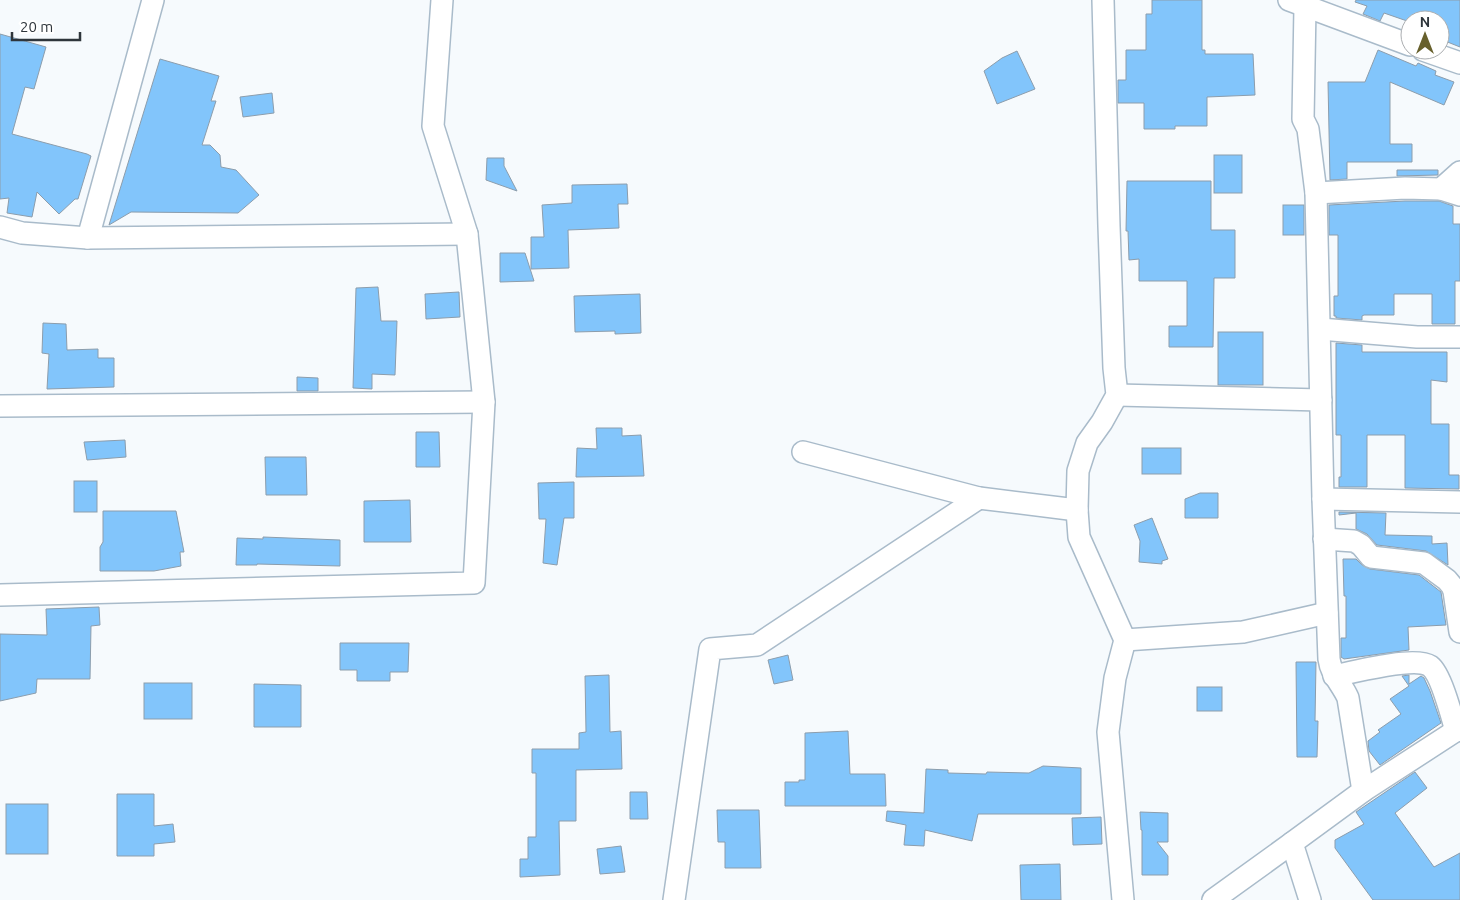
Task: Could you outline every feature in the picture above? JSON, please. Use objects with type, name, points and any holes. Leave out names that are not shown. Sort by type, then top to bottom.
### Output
[{"type":"street","points":[[88,238],[153,0]]},
{"type":"street","points":[[0,594],[474,583],[484,402],[467,234],[433,126],[442,0]]},
{"type":"street","points":[[1103,0],[1114,368],[1117,394],[1102,422],[1087,443],[1078,471],[1077,510],[1079,537],[1125,640],[1115,678],[1108,732],[1123,900]]},
{"type":"street","points":[[1363,791],[1348,698],[1345,690],[1330,668],[1329,659],[1324,539],[1316,193],[1308,129],[1303,119],[1297,3],[1400,41]]},
{"type":"street","points":[[1316,193],[1405,188],[1450,192],[1460,172]]},
{"type":"street","points":[[0,227],[22,233],[88,238],[467,234]]},
{"type":"street","points":[[1320,330],[1417,337],[1460,336]]},
{"type":"street","points":[[1117,394],[1321,400]]},
{"type":"street","points":[[0,406],[484,402]]},
{"type":"street","points":[[803,452],[979,498],[1077,510]]},
{"type":"street","points":[[674,900],[710,649],[757,645],[979,498]]},
{"type":"street","points":[[1323,499],[1460,502]]},
{"type":"street","points":[[1324,539],[1354,541],[1361,545],[1371,557],[1418,562],[1434,569],[1452,586],[1460,632]]},
{"type":"street","points":[[1125,640],[1243,632],[1327,613]]},
{"type":"street","points":[[1213,900],[1363,791],[1458,730],[1436,674],[1430,666],[1415,662],[1334,676]]},
{"type":"street","points":[[1292,843],[1310,900]]},
{"type":"building","points":[[1152,0],[1202,0],[1202,50],[1205,50],[1205,54],[1253,54],[1255,95],[1207,97],[1207,126],[1175,126],[1175,129],[1144,129],[1144,103],[1118,103],[1118,80],[1126,80],[1126,50],[1146,50],[1146,14],[1152,14]]},
{"type":"building","points":[[1356,0],[1460,0],[1460,47],[1450,43],[1450,10],[1400,10],[1400,19],[1384,13],[1380,21],[1363,14],[1367,6],[1355,2]]},
{"type":"building","points":[[0,34],[46,47],[34,89],[25,87],[12,134],[91,156],[78,199],[75,199],[59,214],[37,192],[32,217],[7,213],[9,198],[0,199]]},
{"type":"building","points":[[1378,50],[1416,66],[1418,63],[1436,71],[1435,75],[1454,82],[1444,105],[1390,82],[1390,144],[1412,144],[1412,162],[1347,162],[1347,179],[1330,180],[1328,82],[1365,82]]},
{"type":"building","points":[[1017,51],[1035,89],[997,104],[984,71],[1002,58]]},
{"type":"building","points":[[160,59],[219,76],[211,101],[216,101],[202,145],[210,145],[220,155],[221,167],[236,170],[259,195],[238,213],[131,212],[109,225]]},
{"type":"building","points":[[272,93],[274,113],[243,117],[240,97]]},
{"type":"building","points":[[1214,155],[1242,155],[1242,193],[1214,193]]},
{"type":"building","points":[[487,158],[504,158],[504,166],[517,191],[486,180]]},
{"type":"building","points":[[1397,170],[1438,170],[1438,175],[1397,176]]},
{"type":"building","points":[[1127,181],[1211,181],[1211,230],[1235,230],[1235,278],[1214,278],[1213,347],[1169,347],[1169,326],[1187,326],[1187,281],[1139,281],[1139,259],[1129,260],[1128,231],[1126,231]]},
{"type":"building","points":[[627,184],[628,204],[618,204],[619,228],[568,230],[569,268],[531,269],[531,237],[544,237],[542,205],[572,203],[572,185]]},
{"type":"building","points":[[1439,201],[1453,206],[1453,224],[1460,224],[1460,281],[1455,281],[1455,324],[1432,324],[1432,294],[1394,294],[1394,315],[1364,315],[1362,320],[1336,318],[1334,316],[1334,296],[1338,296],[1338,235],[1329,235],[1329,205]]},
{"type":"building","points":[[1283,205],[1304,205],[1304,235],[1283,235]]},
{"type":"building","points":[[500,253],[525,253],[534,281],[500,282]]},
{"type":"building","points":[[378,287],[381,321],[397,321],[395,375],[372,374],[372,389],[353,388],[356,288]]},
{"type":"building","points":[[459,292],[460,317],[426,319],[425,294]]},
{"type":"building","points":[[640,294],[641,333],[615,334],[615,331],[575,332],[574,296]]},
{"type":"building","points":[[43,323],[66,324],[67,350],[98,349],[98,358],[114,358],[114,387],[47,389],[49,354],[42,353]]},
{"type":"building","points":[[1218,332],[1263,332],[1263,385],[1218,385]]},
{"type":"building","points":[[1336,343],[1362,345],[1362,352],[1447,352],[1447,382],[1431,380],[1431,424],[1449,424],[1449,475],[1459,475],[1459,489],[1405,488],[1405,435],[1367,435],[1367,487],[1339,487],[1339,477],[1341,477],[1341,435],[1336,435]]},
{"type":"building","points":[[297,377],[318,378],[318,391],[297,391]]},
{"type":"building","points":[[596,428],[622,428],[622,436],[641,435],[644,476],[576,477],[577,448],[597,449]]},
{"type":"building","points":[[416,432],[439,432],[440,467],[416,467]]},
{"type":"building","points":[[125,440],[126,457],[87,460],[84,442]]},
{"type":"building","points":[[1142,448],[1181,448],[1181,474],[1142,474]]},
{"type":"building","points":[[265,457],[306,457],[307,495],[266,495]]},
{"type":"building","points":[[74,481],[97,481],[97,512],[74,512]]},
{"type":"building","points":[[574,482],[574,518],[564,518],[557,565],[543,563],[546,519],[539,519],[538,483]]},
{"type":"building","points":[[1200,493],[1218,493],[1218,518],[1185,518],[1185,499]]},
{"type":"building","points":[[410,500],[411,542],[364,542],[364,501]]},
{"type":"building","points":[[103,511],[176,511],[184,552],[180,552],[181,566],[154,571],[100,571],[100,547],[103,542]]},
{"type":"building","points":[[1339,512],[1386,513],[1385,535],[1432,536],[1432,544],[1447,543],[1448,565],[1426,551],[1377,545],[1367,534],[1356,529],[1356,513],[1339,515]]},
{"type":"building","points":[[1152,518],[1168,559],[1162,561],[1162,564],[1139,562],[1140,541],[1134,525]]},
{"type":"building","points":[[263,537],[340,540],[340,566],[236,565],[237,538],[263,539]]},
{"type":"building","points":[[1343,559],[1356,559],[1370,569],[1419,575],[1441,592],[1446,625],[1408,627],[1409,650],[1344,659],[1341,657],[1341,638],[1346,638],[1346,596],[1344,596]]},
{"type":"building","points":[[99,607],[100,625],[91,626],[90,679],[37,679],[36,693],[0,701],[0,634],[47,635],[46,609]]},
{"type":"building","points":[[340,643],[409,643],[408,672],[390,672],[390,681],[357,681],[357,670],[340,670]]},
{"type":"building","points":[[788,655],[793,680],[774,684],[768,660]]},
{"type":"building","points":[[1296,662],[1316,662],[1315,721],[1318,721],[1317,757],[1297,757]]},
{"type":"building","points":[[609,675],[610,732],[621,731],[622,769],[576,770],[576,821],[559,821],[560,875],[520,877],[520,859],[528,859],[528,837],[536,837],[536,773],[532,773],[532,749],[579,749],[579,733],[586,732],[585,676]]},
{"type":"building","points":[[1409,675],[1409,684],[1421,676],[1424,678],[1441,723],[1380,765],[1369,751],[1368,741],[1380,732],[1378,730],[1401,714],[1390,699],[1409,686],[1402,676]]},
{"type":"building","points":[[144,683],[192,683],[192,719],[144,719]]},
{"type":"building","points":[[254,684],[301,685],[301,727],[254,727]]},
{"type":"building","points":[[1197,687],[1222,687],[1222,711],[1197,711]]},
{"type":"building","points":[[848,731],[850,774],[885,774],[886,806],[785,806],[785,782],[805,780],[805,733]]},
{"type":"building","points":[[1043,766],[1081,768],[1081,814],[978,814],[972,841],[925,830],[924,846],[904,845],[906,825],[886,821],[887,811],[924,813],[926,769],[948,770],[948,773],[1029,773]]},
{"type":"building","points":[[1415,772],[1427,788],[1395,813],[1434,867],[1460,853],[1460,900],[1373,900],[1335,848],[1335,840],[1364,824],[1356,812]]},
{"type":"building","points":[[630,792],[647,792],[648,819],[630,819]]},
{"type":"building","points":[[117,794],[154,794],[154,826],[173,824],[175,842],[154,844],[154,856],[117,856]]},
{"type":"building","points":[[6,804],[48,804],[48,854],[6,854]]},
{"type":"building","points":[[717,810],[759,810],[761,868],[725,868],[725,842],[718,842]]},
{"type":"building","points":[[1140,812],[1168,813],[1168,842],[1157,842],[1168,856],[1168,875],[1142,875]]},
{"type":"building","points":[[1101,817],[1102,844],[1073,845],[1072,818]]},
{"type":"building","points":[[621,846],[625,872],[600,874],[597,849]]},
{"type":"building","points":[[1060,864],[1061,900],[1021,900],[1020,865]]}]
